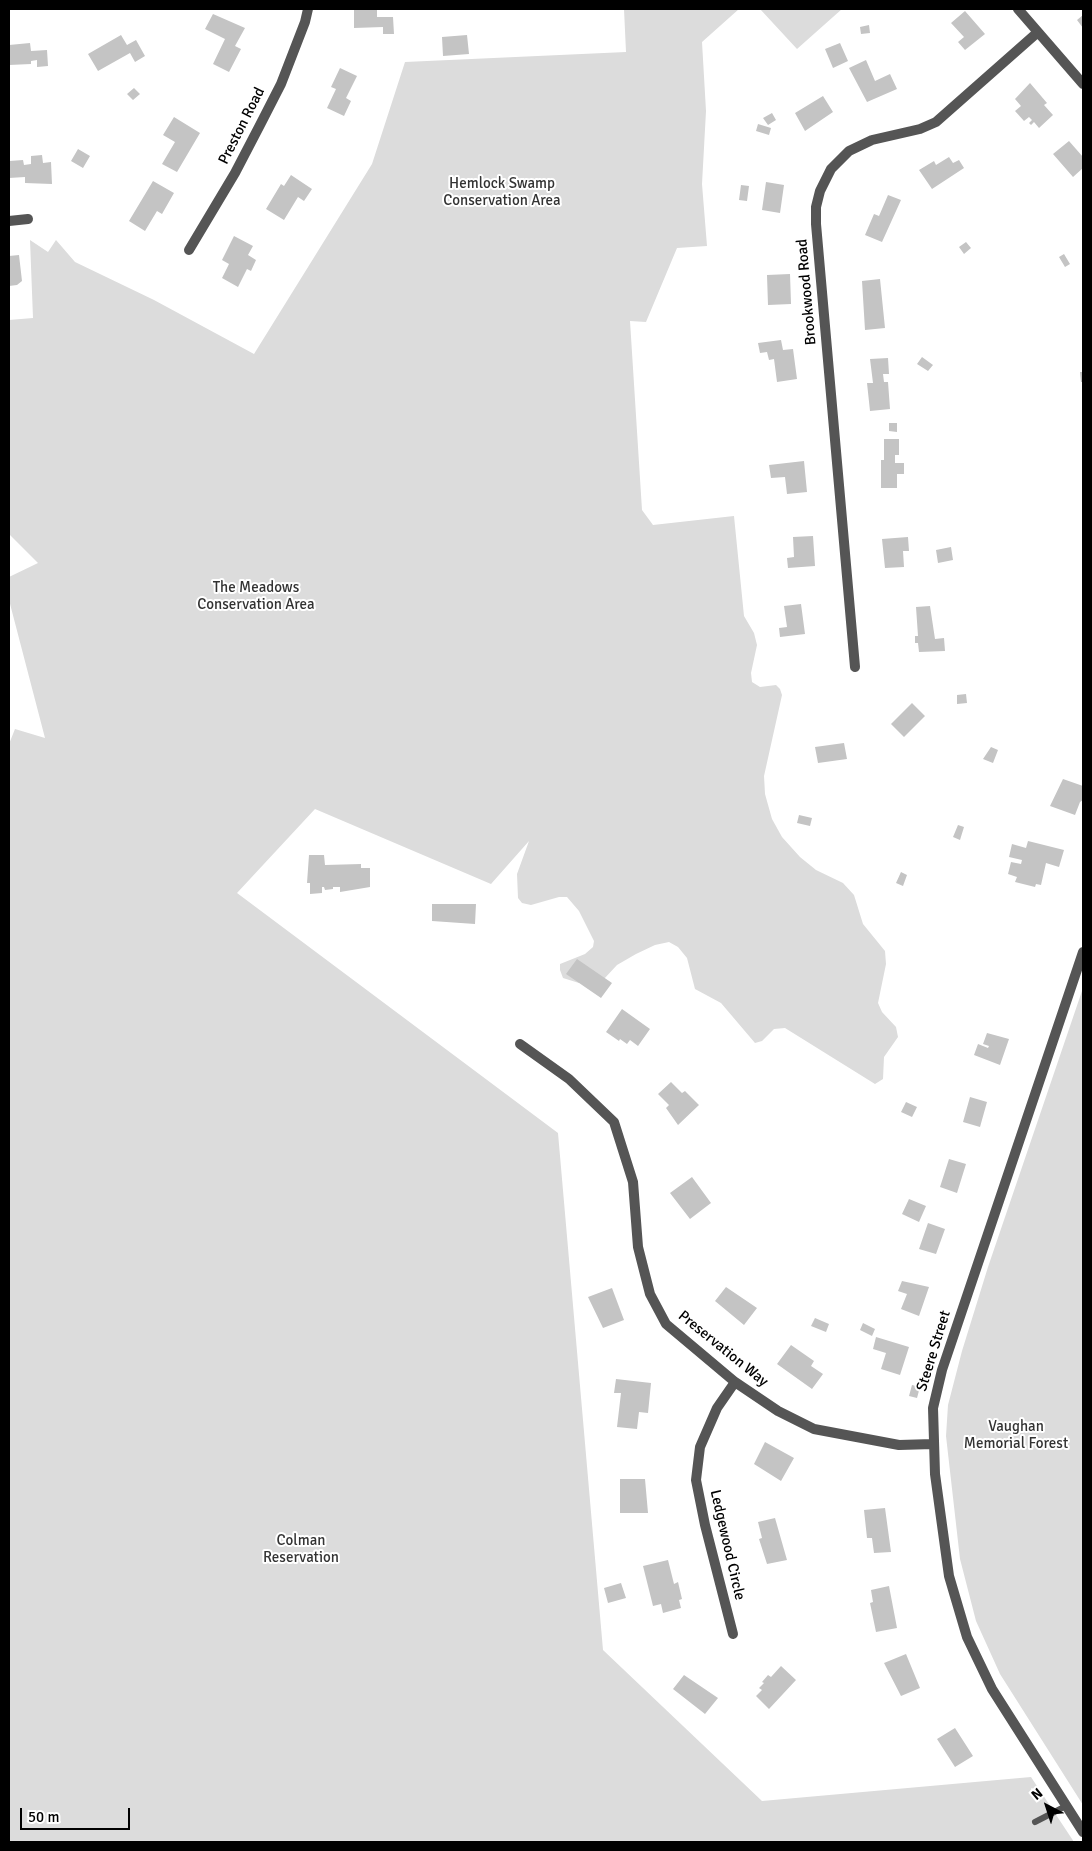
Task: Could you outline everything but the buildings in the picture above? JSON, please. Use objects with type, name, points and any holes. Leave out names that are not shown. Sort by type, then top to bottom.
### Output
[{"type":"street","name":"Preston Road","points":[[189,250],[235,173],[260,126],[306,22],[308,9]]},
{"type":"street","points":[[1018,9],[1083,84]]},
{"type":"street","name":"Brookwood Road","points":[[855,667],[816,224],[816,207],[820,191],[832,169],[849,151],[872,140],[909,132],[936,122],[1038,32]]},
{"type":"street","points":[[9,221],[28,220]]},
{"type":"street","name":"Steere Street","points":[[1083,952],[942,1370],[933,1408],[935,1474],[949,1576],[967,1637],[992,1689],[1083,1832]]},
{"type":"street","name":"Preservation Way","points":[[520,1044],[569,1079],[614,1122],[633,1182],[638,1247],[650,1294],[666,1324],[735,1382],[778,1412],[814,1429],[899,1445],[933,1444]]},
{"type":"street","name":"Ledgewood Circle","points":[[733,1634],[705,1525],[696,1480],[700,1447],[717,1408],[735,1382]]},
{"type":"lane","points":[[1035,1822],[1066,1806]]},
{"type":"green space","points":[[624,9],[739,9],[702,42],[706,111],[702,184],[707,246],[677,248],[646,322],[630,321],[642,510],[653,525],[734,516],[744,616],[754,633],[757,645],[751,673],[752,682],[760,687],[776,685],[782,695],[764,776],[765,794],[772,819],[782,837],[800,857],[816,870],[843,883],[854,895],[863,924],[885,951],[886,964],[878,1003],[882,1012],[896,1027],[898,1037],[884,1057],[883,1079],[875,1084],[785,1028],[774,1029],[762,1041],[755,1043],[721,1003],[695,989],[687,958],[678,947],[669,942],[655,945],[636,954],[617,965],[604,979],[579,983],[563,978],[560,964],[585,954],[593,947],[594,941],[579,911],[567,897],[559,897],[531,905],[522,903],[518,898],[517,874],[529,841],[491,884],[315,809],[237,893],[558,1133],[603,1650],[762,1801],[1031,1777],[1074,1842],[9,1842],[9,744],[15,729],[45,738],[9,600],[9,577],[38,563],[9,534],[9,320],[33,318],[30,240],[48,252],[56,240],[75,262],[154,300],[254,354],[372,164],[405,62],[626,52]]},
{"type":"green space","points":[[760,9],[842,9],[797,49]]},
{"type":"green space","name":"Vaughan Memorial Forest","points":[[1083,988],[1083,1805],[1000,1674],[976,1621],[960,1559],[946,1436],[948,1405],[962,1351],[988,1267]]},
{"type":"park label","name":"Hemlock Swamp Conservation Area","points":[[502,192]]},
{"type":"park label","name":"The Meadows Conservation Area","points":[[256,596]]},
{"type":"park label","name":"Colman Reservation","points":[[301,1550]]}]
